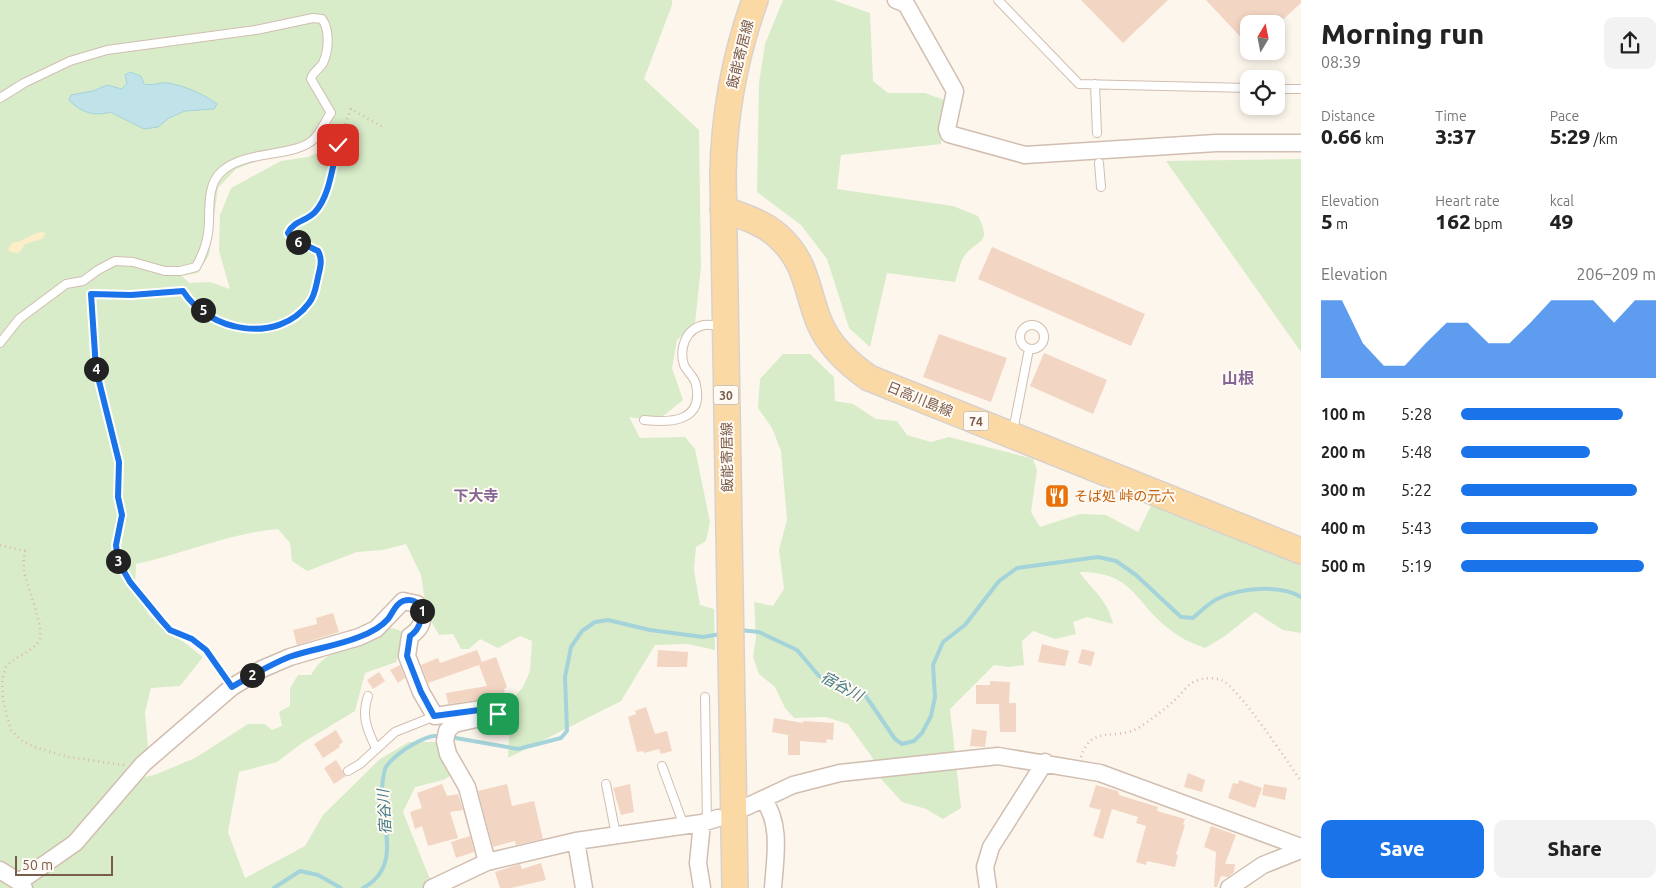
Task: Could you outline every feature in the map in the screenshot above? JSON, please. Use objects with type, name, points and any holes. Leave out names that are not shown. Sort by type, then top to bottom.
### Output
[{"type":"main road","name":"飯能寄居線","points":[[735,888],[724,326],[724,145],[729,100],[739,51],[755,0]]},
{"type":"main road","name":"日高川島線","points":[[723,209],[766,227],[778,235],[789,248],[808,283],[815,311],[826,336],[855,368],[881,383],[1301,551]]},
{"type":"street","points":[[896,0],[906,4],[955,92],[947,129],[949,134],[1025,155],[1216,143],[1301,143]]},
{"type":"street","points":[[0,870],[21,885],[75,843],[142,764],[232,687],[262,669],[290,657],[359,637],[376,629],[388,619],[397,605],[403,601],[417,604],[422,611],[422,623],[417,631],[410,636],[407,656],[421,692],[434,716],[496,707],[502,707],[503,709],[503,713],[454,724],[447,731],[445,741],[448,754],[467,787],[487,862]]},
{"type":"street","points":[[746,807],[793,785],[840,773],[998,756],[1045,762],[1100,773],[1156,792],[1301,847]]},
{"type":"street","points":[[988,888],[985,867],[991,848],[1045,762]]},
{"type":"street","points":[[763,799],[773,816],[776,830],[773,888]]},
{"type":"street","points":[[432,888],[487,862],[576,841],[709,821],[698,863],[702,888]]},
{"type":"street","points":[[576,841],[584,888]]},
{"type":"street","points":[[1229,888],[1263,865],[1301,850]]},
{"type":"lane","points":[[998,0],[1079,84],[1240,88]]},
{"type":"lane","points":[[0,98],[24,83],[70,61],[107,50],[256,30],[313,18],[322,19],[328,35],[323,63],[312,74],[311,79],[331,113],[313,139],[306,144],[259,154],[234,163],[220,172],[211,186],[207,237],[203,253],[196,267],[180,271],[165,271],[133,262],[115,261],[83,281],[66,284],[19,319],[0,343]]},
{"type":"lane","points":[[1094,84],[1098,133]]},
{"type":"lane","points":[[1285,89],[1301,89]]},
{"type":"lane","points":[[1100,163],[1101,188]]},
{"type":"lane","points":[[644,420],[677,421],[691,411],[695,403],[696,383],[685,368],[682,347],[687,337],[694,330],[704,325],[724,326]]},
{"type":"lane","points":[[1012,436],[1029,349]]},
{"type":"lane","points":[[368,696],[364,706],[364,720],[376,748]]},
{"type":"lane","points":[[705,697],[709,821]]},
{"type":"lane","points":[[348,771],[360,764],[395,732],[434,716]]},
{"type":"lane","points":[[662,766],[684,826]]},
{"type":"lane","points":[[606,784],[616,835]]},
{"type":"path","points":[[232,687],[206,650],[192,639],[170,630],[122,571],[116,545],[122,515],[118,497],[119,462],[96,369],[91,294],[131,295],[183,291],[190,301],[222,322],[255,331],[270,330],[283,324],[309,304],[314,295],[321,261],[318,251],[291,238],[288,233],[291,227],[317,211],[326,189],[338,145],[351,109],[384,127]]},
{"type":"path","points":[[0,545],[25,551],[26,584],[41,630],[40,640],[30,650],[6,667],[2,680],[3,700],[11,730],[34,747],[68,756],[119,765],[142,764]]},
{"type":"path","points":[[1078,768],[1085,746],[1092,738],[1121,734],[1139,727],[1176,699],[1191,683],[1210,678],[1222,680],[1230,685],[1301,781]]},
{"type":"green space","points":[[0,0],[672,0],[672,5],[644,79],[699,130],[701,267],[695,323],[677,340],[672,368],[683,400],[657,421],[629,417],[640,438],[685,437],[695,449],[710,522],[706,541],[696,547],[694,570],[700,605],[714,609],[715,650],[688,644],[655,645],[621,701],[508,758],[511,701],[523,687],[530,671],[532,641],[520,636],[498,648],[480,639],[469,649],[461,649],[453,634],[439,635],[427,614],[421,575],[406,544],[383,550],[357,552],[307,571],[292,561],[290,543],[278,529],[224,539],[136,564],[135,590],[149,615],[203,657],[180,686],[151,688],[145,712],[148,747],[122,783],[157,774],[195,758],[248,724],[265,724],[272,730],[282,726],[279,712],[290,706],[290,688],[298,675],[311,675],[317,666],[330,655],[371,639],[383,629],[398,630],[406,633],[396,662],[365,673],[355,711],[302,743],[277,762],[239,772],[228,832],[245,878],[305,846],[323,815],[380,759],[409,742],[437,742],[456,773],[443,780],[415,787],[403,812],[429,877],[448,888],[0,888]],"holes":[[[331,123],[326,149],[308,157],[281,161],[231,188],[220,215],[219,251],[230,289],[210,282],[189,283],[182,276],[198,273],[209,255],[218,188],[236,169],[272,155],[307,149],[323,137]]]},
{"type":"green space","points":[[783,0],[833,0],[870,13],[873,81],[888,93],[925,93],[944,100],[941,144],[841,155],[837,189],[953,206],[978,216],[984,232],[982,240],[963,258],[955,282],[887,273],[870,347],[849,328],[827,259],[801,225],[757,192],[759,83],[765,44]]},
{"type":"green space","points":[[1301,159],[1301,352],[1166,161]]},
{"type":"green space","points":[[783,354],[810,354],[834,377],[835,401],[853,404],[876,419],[897,421],[907,435],[931,442],[949,437],[1033,459],[1037,470],[1031,512],[1040,527],[1080,514],[1106,515],[1138,532],[1152,504],[1301,558],[1301,633],[1283,630],[1255,612],[1225,636],[1205,648],[1172,632],[1122,582],[1097,573],[1079,572],[1104,602],[1113,624],[1087,617],[1073,622],[1076,634],[1055,639],[1033,631],[1022,641],[1024,665],[1009,667],[994,665],[950,709],[961,808],[943,819],[926,809],[902,802],[881,779],[872,757],[848,724],[826,717],[794,718],[785,708],[775,687],[759,674],[753,657],[756,637],[754,602],[773,606],[784,589],[779,550],[787,520],[781,451],[772,428],[758,408],[760,379]]},
{"type":"sand","points":[[43,232],[46,234],[42,239],[25,244],[19,253],[10,252],[8,249],[12,243]]},
{"type":"water","points":[[130,72],[141,76],[144,84],[174,84],[200,94],[217,104],[214,109],[185,111],[169,118],[158,127],[144,129],[110,112],[93,114],[78,108],[69,100],[71,95],[93,91],[107,85],[122,89],[127,83],[125,75]]},
{"type":"building","points":[[1081,0],[1168,0],[1123,43]]},
{"type":"building","points":[[1206,0],[1301,0],[1301,3],[1285,18],[1285,15],[1240,15],[1240,36]]},
{"type":"building","points":[[992,247],[1145,314],[1131,346],[978,279]]},
{"type":"building","points":[[939,334],[1007,358],[991,402],[923,377]]},
{"type":"building","points":[[1044,353],[1107,380],[1093,414],[1030,386]]},
{"type":"building","points":[[333,613],[339,632],[297,645],[293,630],[317,624],[316,618]]},
{"type":"building","points":[[1042,644],[1069,651],[1065,666],[1038,662]]},
{"type":"building","points":[[1082,649],[1095,652],[1091,666],[1078,663]]},
{"type":"building","points":[[477,650],[482,662],[496,657],[507,687],[504,689],[505,692],[491,698],[448,704],[446,693],[487,686],[479,665],[428,683],[421,665],[438,658],[440,663]]},
{"type":"building","points":[[658,650],[688,652],[687,667],[657,667]]},
{"type":"building","points":[[400,665],[405,678],[398,683],[390,670]]},
{"type":"building","points":[[379,672],[385,681],[373,689],[367,680]]},
{"type":"building","points":[[990,681],[1010,682],[1009,703],[1016,703],[1016,732],[1000,732],[999,704],[976,704],[976,685],[990,685]]},
{"type":"building","points":[[646,707],[655,734],[667,731],[672,751],[661,754],[659,749],[644,753],[643,751],[637,752],[628,717],[636,714],[635,711]]},
{"type":"building","points":[[774,718],[803,723],[803,721],[834,723],[833,740],[827,739],[826,743],[800,741],[800,755],[788,755],[788,735],[772,732]]},
{"type":"building","points":[[972,729],[987,731],[985,747],[970,746]]},
{"type":"building","points":[[336,730],[343,742],[339,745],[340,747],[323,758],[314,744]]},
{"type":"building","points":[[336,760],[346,776],[334,784],[324,768]]},
{"type":"building","points":[[1188,773],[1205,780],[1202,792],[1184,787]]},
{"type":"building","points":[[1239,780],[1262,788],[1255,808],[1228,798],[1233,783],[1238,784]]},
{"type":"building","points":[[442,784],[447,796],[458,794],[463,810],[450,812],[458,838],[428,846],[422,826],[415,829],[410,812],[422,808],[417,793]]},
{"type":"building","points":[[507,784],[512,806],[534,801],[543,839],[516,845],[515,841],[493,847],[478,791]]},
{"type":"building","points":[[630,784],[634,812],[621,815],[613,788]]},
{"type":"building","points":[[1264,784],[1287,788],[1285,800],[1262,795]]},
{"type":"building","points":[[1096,785],[1118,791],[1119,795],[1158,807],[1157,811],[1185,819],[1176,854],[1178,855],[1175,867],[1147,861],[1146,865],[1136,862],[1146,826],[1136,823],[1138,817],[1112,809],[1103,839],[1093,836],[1101,810],[1089,807]]},
{"type":"building","points":[[1211,826],[1236,835],[1225,864],[1235,864],[1234,872],[1228,877],[1221,876],[1217,887],[1214,887],[1216,852],[1204,847]]},
{"type":"building","points":[[470,836],[474,852],[456,858],[451,842]]},
{"type":"building","points":[[541,863],[546,880],[511,888],[500,888],[495,872],[520,864],[522,869]]},
{"type":"waterway","name":"宿谷川","points":[[740,630],[759,632],[797,650],[819,676],[865,695],[895,739],[902,744],[914,741],[922,733],[931,716],[935,697],[933,665],[943,642],[965,625],[999,581],[1017,568],[1098,557],[1116,561],[1136,575],[1181,617],[1193,618],[1217,599],[1236,592],[1271,589],[1282,590],[1301,597]]},
{"type":"waterway","name":"宿谷川","points":[[450,737],[518,749],[561,738],[567,731],[565,677],[571,647],[582,631],[595,622],[608,620],[650,630],[703,637],[721,634]]},
{"type":"waterway","name":"宿谷川","points":[[363,888],[376,878],[384,866],[387,853],[382,794],[385,768],[405,749],[415,743],[422,739],[441,736]]},
{"type":"waterway","name":"宿谷川","points":[[274,888],[300,871],[318,875],[341,888]]},
{"type":"place","name":"そば処 峠の元六","points":[[1057,496]]},
{"type":"district","name":"山根","points":[[1238,378]]},
{"type":"district","name":"下大寺","points":[[476,495]]},
{"type":"route","points":[[338,145],[326,189],[317,211],[291,227],[288,233],[291,238],[318,251],[321,261],[314,295],[309,304],[283,324],[270,330],[255,331],[222,322],[190,301],[183,291],[131,295],[91,294],[96,369],[119,462],[118,497],[122,515],[116,545],[118,561],[130,582],[170,630],[192,639],[206,650],[232,687],[262,669],[290,657],[359,637],[376,629],[388,619],[397,605],[403,601],[417,604],[422,611],[422,623],[417,631],[410,636],[407,656],[421,692],[434,716],[502,707],[503,713],[498,714]]}]
